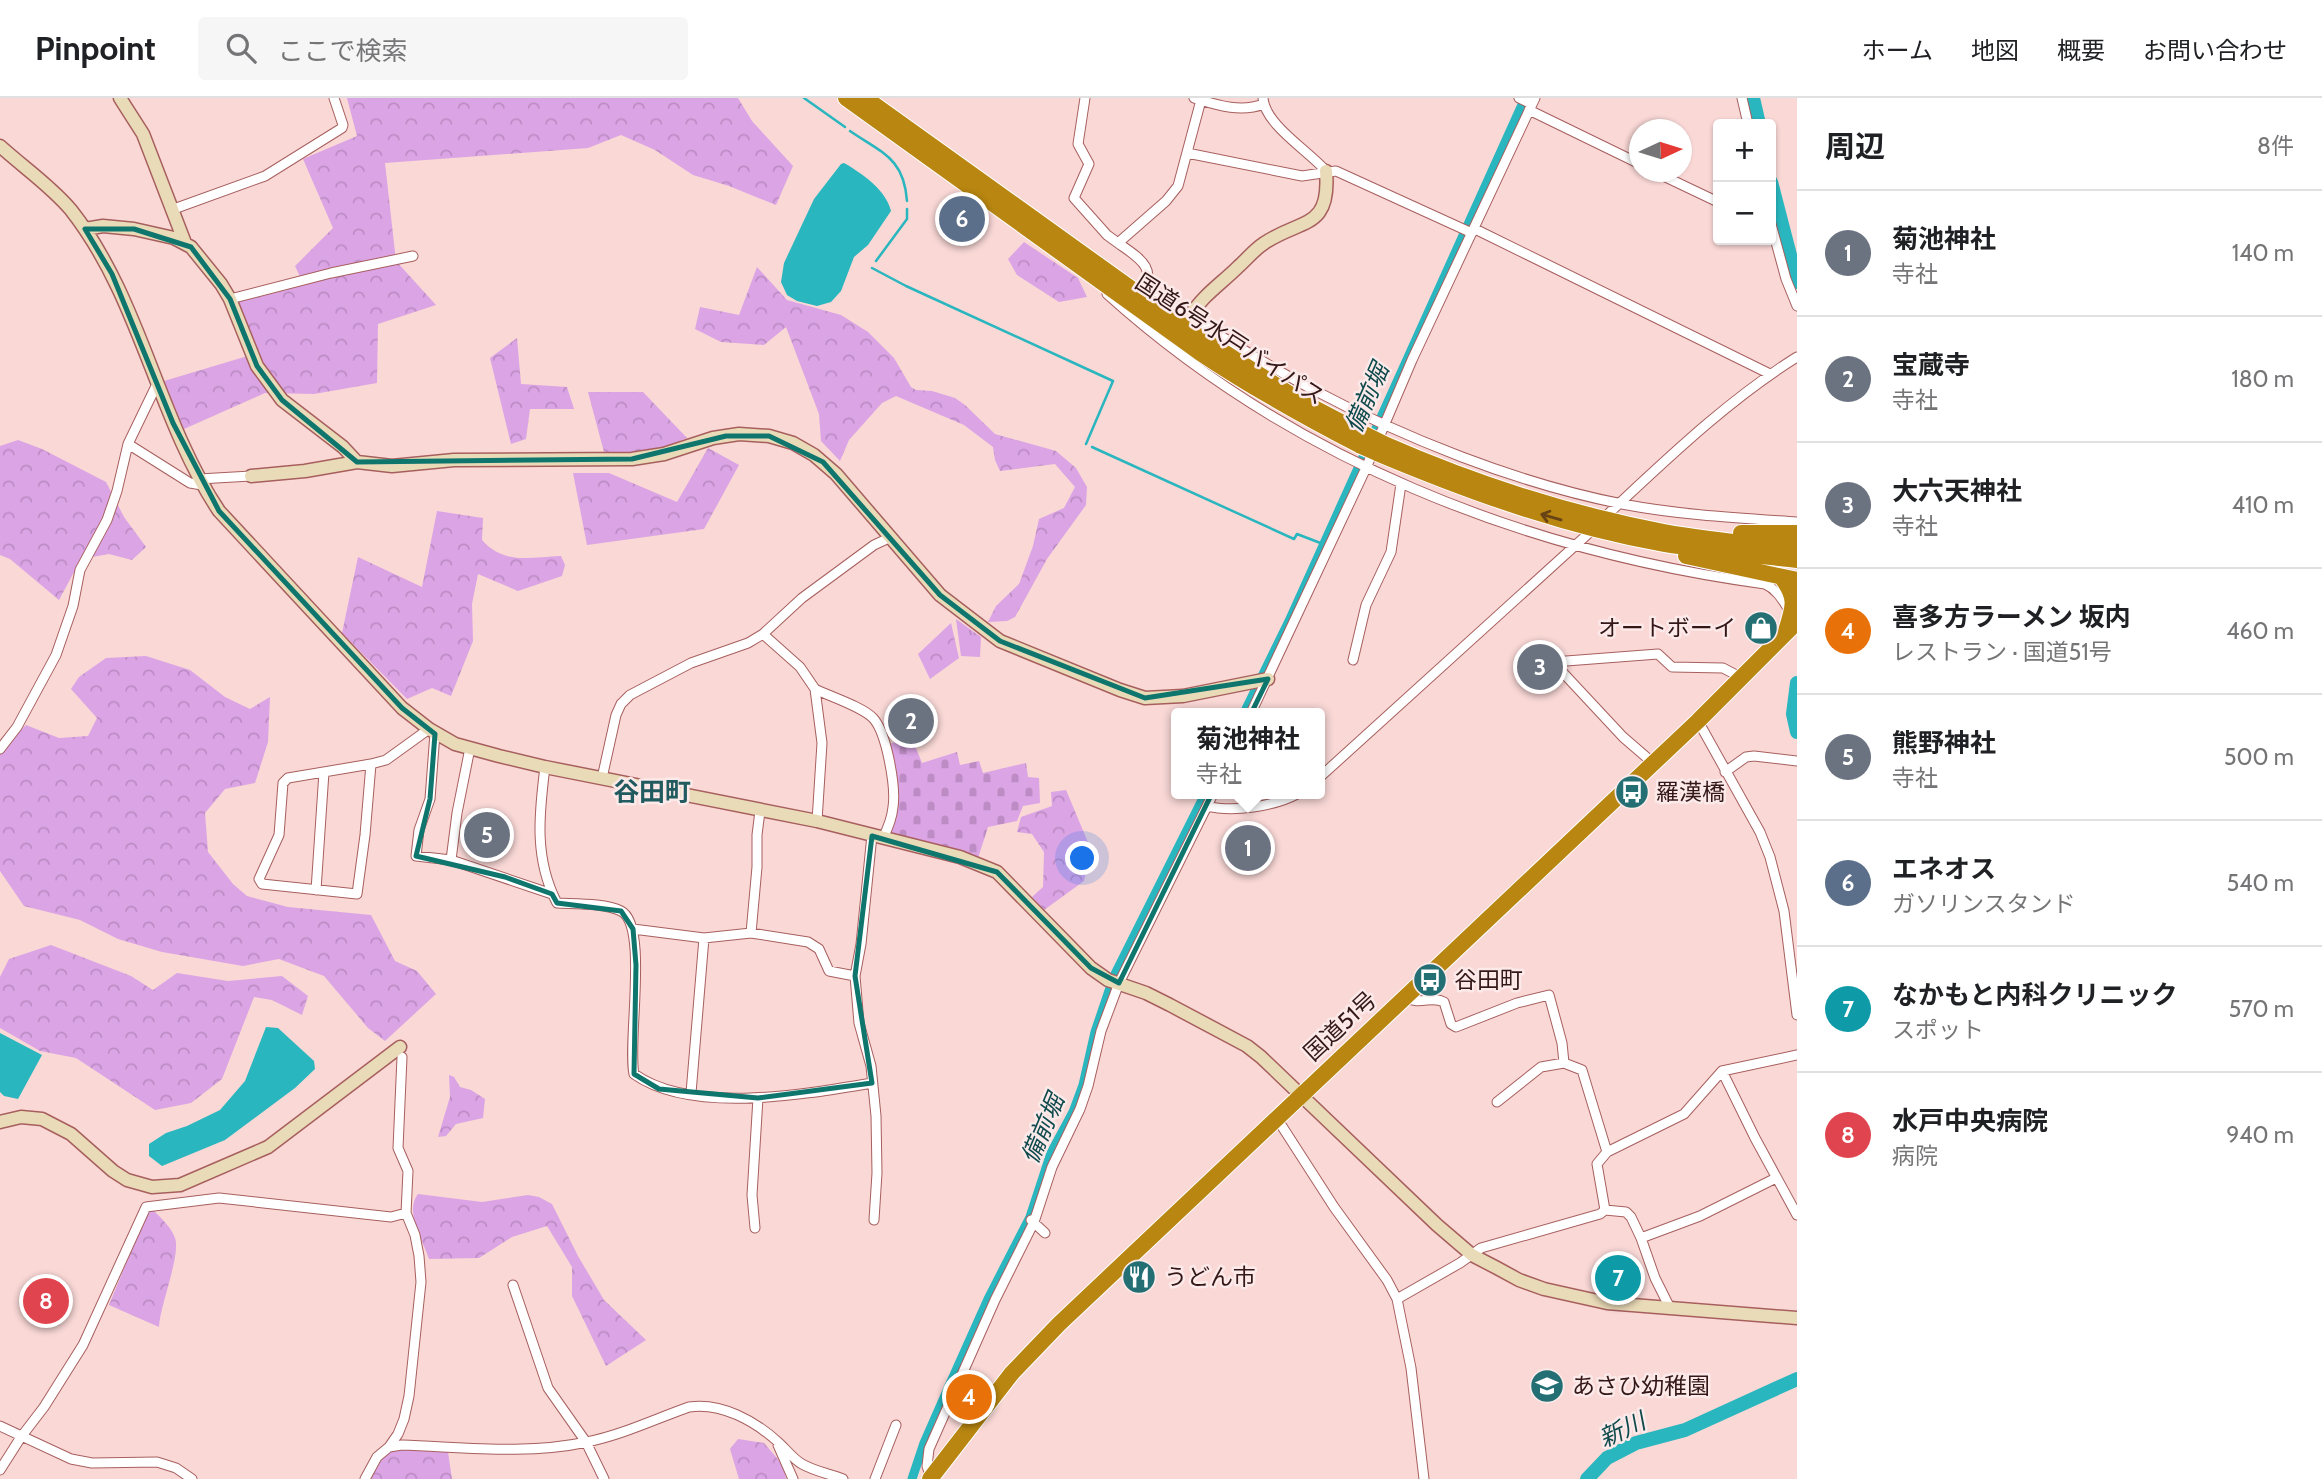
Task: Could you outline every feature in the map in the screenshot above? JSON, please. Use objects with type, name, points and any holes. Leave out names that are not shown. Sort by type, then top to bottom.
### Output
[{"type":"highway","name":"国道6号水戸バイパス","points":[[846,98],[1241,380],[1306,418],[1490,498],[1554,518],[1641,539],[1725,553],[1797,560]]},
{"type":"highway","name":"国道6号水戸バイパス","points":[[865,98],[1243,367],[1364,441]]},
{"type":"highway","name":"国道6号水戸バイパス","points":[[1380,448],[1420,459],[1489,485],[1614,518],[1713,539],[1797,549]]},
{"type":"highway","points":[[1614,518],[1726,533],[1797,533]]},
{"type":"highway","points":[[1641,539],[1666,551],[1790,579],[1796,598],[1791,623]]},
{"type":"highway","name":"国道51号","points":[[930,1478],[1012,1373],[1059,1324],[1698,721],[1742,678],[1791,623]]},
{"type":"street","points":[[120,98],[143,134],[185,243]]},
{"type":"street","points":[[171,210],[265,176],[342,128],[334,98]]},
{"type":"street","points":[[1085,98],[1078,144],[1089,164],[1074,198],[1107,234],[1144,262],[1148,286],[1142,296]]},
{"type":"street","points":[[1742,98],[1747,119]]},
{"type":"street","points":[[1118,243],[1172,195],[1178,186],[1198,99],[1244,109],[1263,101],[1293,141],[1326,171],[1327,197],[1314,218],[1261,245],[1206,295],[1190,316]]},
{"type":"street","points":[[1253,708],[1261,680],[1380,422],[1412,360],[1527,102],[1629,158]]},
{"type":"street","points":[[0,146],[55,193],[85,229],[112,274],[200,482],[219,511],[402,708],[432,731],[455,744],[545,767],[817,821],[960,856],[998,872],[1091,968],[1170,1005],[1247,1046],[1472,1255],[1519,1280],[1571,1297],[1606,1303],[1797,1318]]},
{"type":"street","points":[[1187,152],[1302,176],[1335,171],[1470,231],[1770,374]]},
{"type":"street","points":[[1676,182],[1713,200]]},
{"type":"street","points":[[85,229],[103,226],[134,229],[174,238],[198,254],[230,299],[257,366],[282,400],[344,447],[357,462]]},
{"type":"street","points":[[1776,244],[1797,306]]},
{"type":"street","points":[[230,299],[414,256]]},
{"type":"street","points":[[1070,260],[1122,308],[1209,375],[1288,426],[1361,466],[1469,510],[1577,544],[1680,572],[1765,584],[1779,594],[1791,623]]},
{"type":"street","points":[[1142,296],[1153,295],[1307,387],[1455,454],[1522,477],[1620,503],[1683,514],[1797,522]]},
{"type":"street","points":[[1614,518],[1620,503],[1712,420],[1770,374],[1797,357]]},
{"type":"street","points":[[0,749],[17,727],[55,655],[73,606],[80,570],[107,520],[128,444],[157,384]]},
{"type":"street","points":[[128,444],[190,483],[305,471],[357,462],[393,466],[454,460],[632,459],[664,454],[726,436],[769,436],[793,443],[836,474],[940,595],[1000,641],[1120,691],[1145,698],[1172,697],[1261,680]]},
{"type":"street","points":[[1353,660],[1366,605],[1391,552],[1401,484]]},
{"type":"street","points":[[1325,772],[1588,533]]},
{"type":"street","points":[[602,778],[614,722],[625,699],[691,663],[748,643],[763,634],[802,598],[874,545],[889,538]]},
{"type":"street","points":[[763,634],[800,667],[815,689],[822,743],[817,821]]},
{"type":"street","points":[[1653,763],[1623,737],[1553,662],[1658,654],[1672,667],[1723,668],[1742,678]]},
{"type":"street","points":[[815,689],[865,712],[878,725],[883,736],[892,782],[894,805],[890,822],[878,837],[855,975],[859,1023],[871,1066],[877,1173],[874,1220]]},
{"type":"street","points":[[1698,721],[1760,832],[1778,883],[1789,944],[1797,1014]]},
{"type":"street","points":[[372,764],[357,894],[262,884],[260,879],[279,835],[283,783],[288,778],[386,760],[432,731]]},
{"type":"street","points":[[432,731],[430,799],[419,830],[416,856],[451,860],[552,894]]},
{"type":"street","points":[[451,860],[470,748]]},
{"type":"street","points":[[1725,772],[1746,757],[1797,761]]},
{"type":"street","points":[[545,767],[539,814],[540,847],[552,894],[557,903],[608,907],[621,911],[628,916],[633,929],[636,965],[631,1051],[634,1074],[659,1088],[730,1099],[758,1098],[872,1083]]},
{"type":"street","points":[[316,890],[324,772]]},
{"type":"street","points":[[930,1478],[927,1466],[929,1449],[1032,1221],[1052,1167],[1084,1097],[1114,981],[1210,799]]},
{"type":"street","points":[[1207,806],[1273,804],[1285,799]]},
{"type":"street","points":[[751,933],[760,811]]},
{"type":"street","points":[[633,929],[704,938],[751,933],[808,942],[820,949],[829,971],[855,975]]},
{"type":"street","points":[[691,1093],[704,938]]},
{"type":"street","points":[[1404,997],[1420,1003],[1439,999],[1444,1002],[1451,1024],[1456,1027],[1517,1003],[1549,995],[1562,1043],[1564,1063]]},
{"type":"street","points":[[0,1122],[21,1117],[42,1119],[71,1134],[127,1180],[152,1187],[180,1185],[268,1146],[401,1052]]},
{"type":"street","points":[[365,1479],[377,1457],[389,1447],[398,1434],[404,1419],[409,1396],[421,1282],[415,1235],[406,1213],[408,1171],[398,1147],[401,1052]]},
{"type":"street","points":[[1605,1210],[1597,1164],[1607,1152],[1684,1114],[1722,1071],[1797,1055]]},
{"type":"street","points":[[1497,1102],[1541,1068],[1564,1063],[1582,1070],[1607,1152]]},
{"type":"street","points":[[1722,1071],[1797,1215]]},
{"type":"street","points":[[755,1228],[752,1195],[758,1098]]},
{"type":"street","points":[[1276,1117],[1334,1207],[1387,1280],[1397,1299],[1411,1368],[1424,1479]]},
{"type":"street","points":[[1641,1238],[1700,1216],[1776,1178]]},
{"type":"street","points":[[0,1471],[83,1345],[146,1207],[219,1198],[390,1217],[406,1213]]},
{"type":"street","points":[[1397,1299],[1481,1248],[1600,1214],[1605,1210],[1626,1212],[1631,1217],[1670,1308]]},
{"type":"street","points":[[1032,1221],[1045,1234]]},
{"type":"street","points":[[513,1284],[548,1388],[586,1442],[604,1479]]},
{"type":"street","points":[[389,1447],[533,1448],[586,1442],[624,1432],[699,1405],[714,1407],[744,1418],[763,1429],[800,1463],[843,1479]]},
{"type":"street","points":[[0,1426],[71,1458],[92,1463],[148,1461],[166,1464],[192,1479]]},
{"type":"street","points":[[875,1479],[897,1426]]},
{"type":"street","points":[[778,1442],[793,1479]]},
{"type":"highlighted area","points":[[85,229],[134,229],[191,247],[230,299],[257,366],[282,400],[357,462],[632,459],[726,436],[769,436],[823,462],[940,595],[1000,641],[1145,698],[1268,679],[1119,983],[1091,968],[997,872],[872,836],[855,976],[872,1083],[758,1098],[659,1089],[634,1074],[636,965],[633,929],[621,911],[557,903],[552,894],[505,877],[416,856],[430,799],[435,734],[402,708],[219,511],[173,423],[112,274]]},
{"type":"green space","points":[[347,98],[738,98],[752,121],[793,166],[776,205],[693,175],[655,150],[621,135],[588,148],[385,163],[396,261],[436,305],[378,324],[377,383],[314,394],[265,393],[184,429],[164,381],[258,353],[237,302],[304,285],[295,266],[333,228],[303,159],[357,136]]},
{"type":"green space","points":[[1024,242],[1078,278],[1087,297],[1059,302],[1017,275],[1008,259]]},
{"type":"green space","points":[[757,267],[787,300],[841,315],[868,332],[894,358],[911,387],[955,398],[995,434],[1056,451],[1076,468],[1087,487],[1086,505],[1047,559],[1015,617],[1007,621],[988,622],[996,606],[1019,584],[1033,546],[1039,519],[1064,508],[1075,487],[1055,464],[1000,471],[993,447],[964,425],[896,396],[882,403],[849,440],[840,461],[821,441],[819,414],[786,327],[764,345],[721,342],[695,329],[700,307],[739,315]]},
{"type":"green space","points":[[517,338],[521,384],[567,387],[574,409],[530,409],[526,439],[511,444],[490,358]]},
{"type":"green space","points":[[588,392],[643,392],[687,438],[652,452],[604,452]]},
{"type":"green space","points":[[18,440],[42,449],[106,482],[124,517],[146,547],[132,560],[109,554],[81,559],[59,600],[10,559],[0,555],[0,446]]},
{"type":"green space","points":[[708,448],[739,465],[704,529],[587,545],[573,473],[609,473],[677,502]]},
{"type":"green space","points":[[437,511],[483,518],[482,540],[499,553],[518,558],[561,556],[565,565],[562,576],[518,591],[478,574],[472,604],[473,641],[451,696],[432,688],[407,699],[342,633],[358,557],[422,587]]},
{"type":"green space","points":[[956,619],[981,637],[980,657],[961,656]]},
{"type":"green space","points":[[951,623],[959,658],[930,679],[918,654]]},
{"type":"green space","points":[[146,656],[190,670],[225,697],[250,709],[270,697],[268,742],[255,783],[225,789],[205,813],[208,852],[233,884],[247,896],[288,907],[371,915],[395,961],[417,971],[436,994],[385,1041],[368,1028],[324,976],[279,959],[243,966],[162,952],[118,939],[80,920],[24,906],[0,871],[0,750],[26,725],[59,738],[88,736],[97,718],[71,689],[79,677],[106,658]]},
{"type":"green space","points":[[912,738],[922,763],[957,752],[960,765],[979,761],[983,773],[1026,763],[1028,777],[1039,778],[1040,803],[1023,806],[1017,821],[988,827],[978,858],[890,835],[896,815],[889,744]]},
{"type":"green space","points":[[1066,790],[1095,859],[1087,869],[1084,881],[1044,910],[1032,897],[1043,887],[1044,852],[1032,834],[1017,832],[1021,817],[1052,806],[1051,792]]},
{"type":"green space","points":[[51,945],[131,976],[153,990],[177,973],[228,981],[282,976],[308,996],[302,1015],[272,1000],[254,997],[222,1079],[191,1103],[155,1110],[76,1058],[40,1051],[0,1028],[0,977],[9,959]]},
{"type":"green space","points":[[449,1075],[454,1077],[460,1087],[485,1099],[483,1118],[456,1124],[446,1136],[438,1137],[450,1097]]},
{"type":"green space","points":[[418,1194],[482,1202],[528,1195],[552,1204],[604,1300],[646,1340],[606,1366],[572,1296],[572,1267],[547,1226],[512,1237],[479,1258],[429,1259],[414,1217],[414,1201]]},
{"type":"green space","points":[[154,1211],[171,1230],[176,1246],[159,1327],[109,1305],[146,1215]]},
{"type":"green space","points":[[738,1439],[764,1443],[783,1465],[786,1479],[739,1479],[730,1449]]},
{"type":"green space","points":[[396,1446],[448,1452],[452,1479],[371,1479],[381,1460]]},
{"type":"water","points":[[844,163],[879,189],[891,211],[868,245],[854,257],[841,291],[831,302],[817,306],[797,301],[787,295],[781,282],[784,263],[814,199]]},
{"type":"water","points":[[266,1027],[278,1028],[314,1061],[315,1069],[295,1088],[225,1140],[162,1166],[149,1156],[149,1144],[166,1133],[220,1110],[245,1081]]},
{"type":"water","points":[[0,1033],[42,1055],[18,1099],[4,1096],[0,1092]]},
{"type":"waterway","points":[[804,98],[845,127]]},
{"type":"waterway","name":"備前堀","points":[[1246,708],[1289,621],[1525,98]]},
{"type":"waterway","name":"新川","points":[[1753,98],[1758,119]]},
{"type":"waterway","points":[[850,131],[881,151],[896,166],[905,187],[907,201]]},
{"type":"waterway","name":"新川","points":[[1776,201],[1797,282]]},
{"type":"waterway","points":[[876,261],[907,219],[907,209]]},
{"type":"waterway","points":[[872,268],[1113,381],[1086,444]]},
{"type":"waterway","points":[[1092,447],[1294,539],[1297,534],[1323,544]]},
{"type":"waterway","name":"新川","points":[[1797,683],[1793,714],[1797,732]]},
{"type":"waterway","name":"備前堀","points":[[912,1479],[924,1443],[988,1299],[1030,1217],[1051,1153],[1073,1112],[1114,976],[1202,799]]},
{"type":"waterway","name":"新川","points":[[1587,1479],[1607,1458],[1636,1443],[1685,1430],[1797,1379]]},
{"type":"place","name":"エネオス","points":[[962,219]]},
{"type":"place","name":"オートボーイ","points":[[1761,628]]},
{"type":"place","name":"大六天神社","points":[[1540,667]]},
{"type":"place","name":"宝蔵寺","points":[[911,721]]},
{"type":"place","name":"羅漢橋","points":[[1632,792]]},
{"type":"place","name":"熊野神社","points":[[487,835]]},
{"type":"place","name":"菊池神社","points":[[1248,848]]},
{"type":"place","name":"谷田町","points":[[1430,980]]},
{"type":"place","name":"うどん市","points":[[1139,1277]]},
{"type":"place","name":"なかもと内科クリニック","points":[[1618,1278]]},
{"type":"place","name":"水戸中央病院","points":[[46,1301]]},
{"type":"place","name":"あさひ幼稚園","points":[[1547,1386]]},
{"type":"place","name":"喜多方ラーメン 坂内","points":[[969,1397]]},
{"type":"district","name":"谷田町","points":[[652,792]]}]
